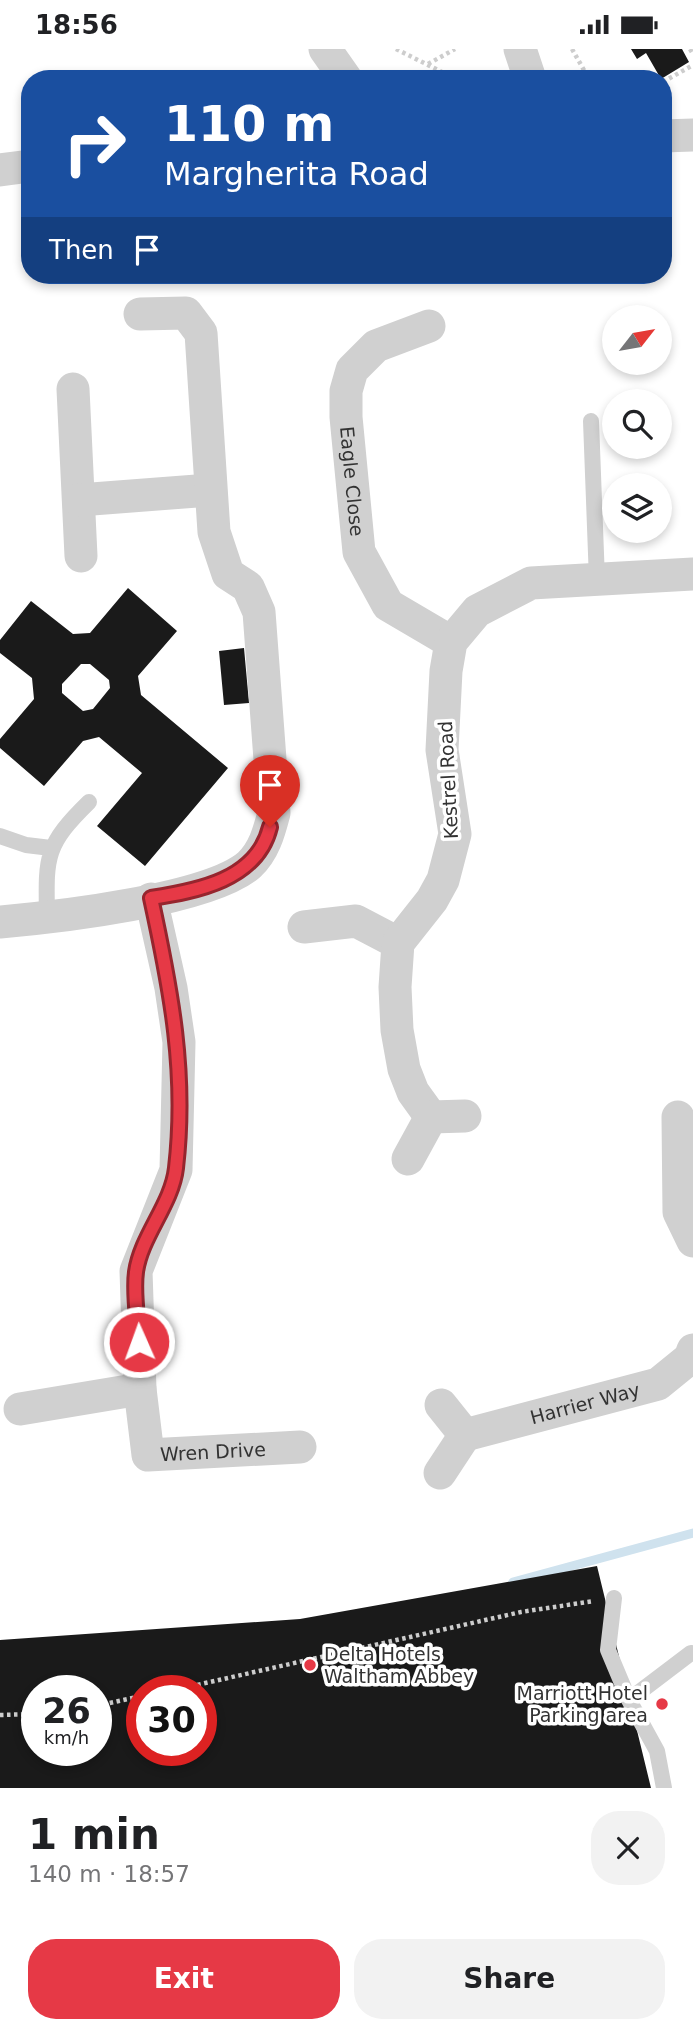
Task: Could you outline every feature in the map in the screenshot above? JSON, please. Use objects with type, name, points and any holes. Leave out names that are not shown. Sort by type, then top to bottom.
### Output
[{"type":"street","points":[[325,49],[340,70]]},
{"type":"street","points":[[520,49],[527,70]]},
{"type":"street","points":[[672,136],[693,135]]},
{"type":"street","points":[[0,170],[21,167]]},
{"type":"street","points":[[0,922],[47,918],[193,891],[227,878],[249,864],[267,841],[274,813],[259,612],[248,587],[228,574],[214,532],[201,333],[186,313],[140,314]]},
{"type":"street","name":"Eagle Close","points":[[429,326],[376,345],[352,370],[346,391],[348,440],[359,552],[388,605],[430,627],[451,642]]},
{"type":"street","points":[[73,389],[81,556]]},
{"type":"street","points":[[79,500],[210,490]]},
{"type":"street","points":[[451,642],[477,611],[531,583],[693,574]]},
{"type":"street","name":"Kestrel Road","points":[[398,943],[432,900],[443,880],[455,834],[442,750],[446,671],[451,642]]},
{"type":"street","name":"Wren Drive","points":[[151,898],[171,988],[179,1042],[176,1170],[136,1271],[140,1389],[148,1455],[300,1447]]},
{"type":"street","points":[[304,927],[356,921],[398,943],[397,1030],[404,1069],[413,1092],[431,1117]]},
{"type":"street","points":[[431,1117],[465,1116]]},
{"type":"street","points":[[408,1159],[431,1117]]},
{"type":"street","points":[[678,1117],[679,1212],[693,1241]]},
{"type":"street","name":"Harrier Way","points":[[465,1435],[658,1384],[690,1358],[693,1350]]},
{"type":"street","points":[[19,1409],[140,1389]]},
{"type":"street","points":[[440,1405],[465,1435],[440,1473]]},
{"type":"lane","points":[[591,421],[597,579]]},
{"type":"lane","points":[[47,918],[46,868],[51,848],[62,829],[89,802]]},
{"type":"lane","points":[[0,836],[26,845],[51,848]]},
{"type":"lane","points":[[614,1598],[608,1650],[629,1700],[657,1751],[664,1788]]},
{"type":"lane","points":[[629,1700],[691,1653]]},
{"type":"path","points":[[396,49],[439,70]]},
{"type":"path","points":[[428,64],[455,49]]},
{"type":"path","points":[[572,49],[584,70]]},
{"type":"path","points":[[690,49],[693,54]]},
{"type":"path","points":[[672,77],[693,65]]},
{"type":"path","points":[[217,1680],[521,1612],[614,1598]]},
{"type":"path","points":[[0,1716],[21,1715]]},
{"type":"building","points":[[631,49],[682,49],[689,62],[672,72],[672,70],[656,70],[646,53],[637,59]]},
{"type":"building","points":[[128,588],[177,631],[138,676],[141,695],[228,768],[145,866],[97,826],[142,773],[99,737],[83,741],[44,786],[0,748],[0,739],[34,699],[32,678],[0,653],[0,640],[31,601],[73,634],[90,633]],"holes":[[[81,664],[90,664],[109,680],[110,688],[93,709],[83,711],[62,693],[62,684]]]},
{"type":"building","points":[[244,648],[249,703],[224,705],[219,651]]},
{"type":"building","name":"Delta Hotels Waltham Abbey","points":[[597,1566],[651,1788],[0,1788],[0,1640],[300,1619]]},
{"type":"waterway","points":[[513,1582],[693,1533]]},
{"type":"place","name":"Delta Hotels Waltham Abbey","points":[[310,1665]]},
{"type":"place","name":"Marriott Hotel Parking area","points":[[662,1704]]},
{"type":"route","points":[[139,1342],[136,1271],[176,1170],[177,1145],[179,1042],[171,988],[151,898],[193,891],[227,878],[249,864],[267,841],[270,827]]}]
